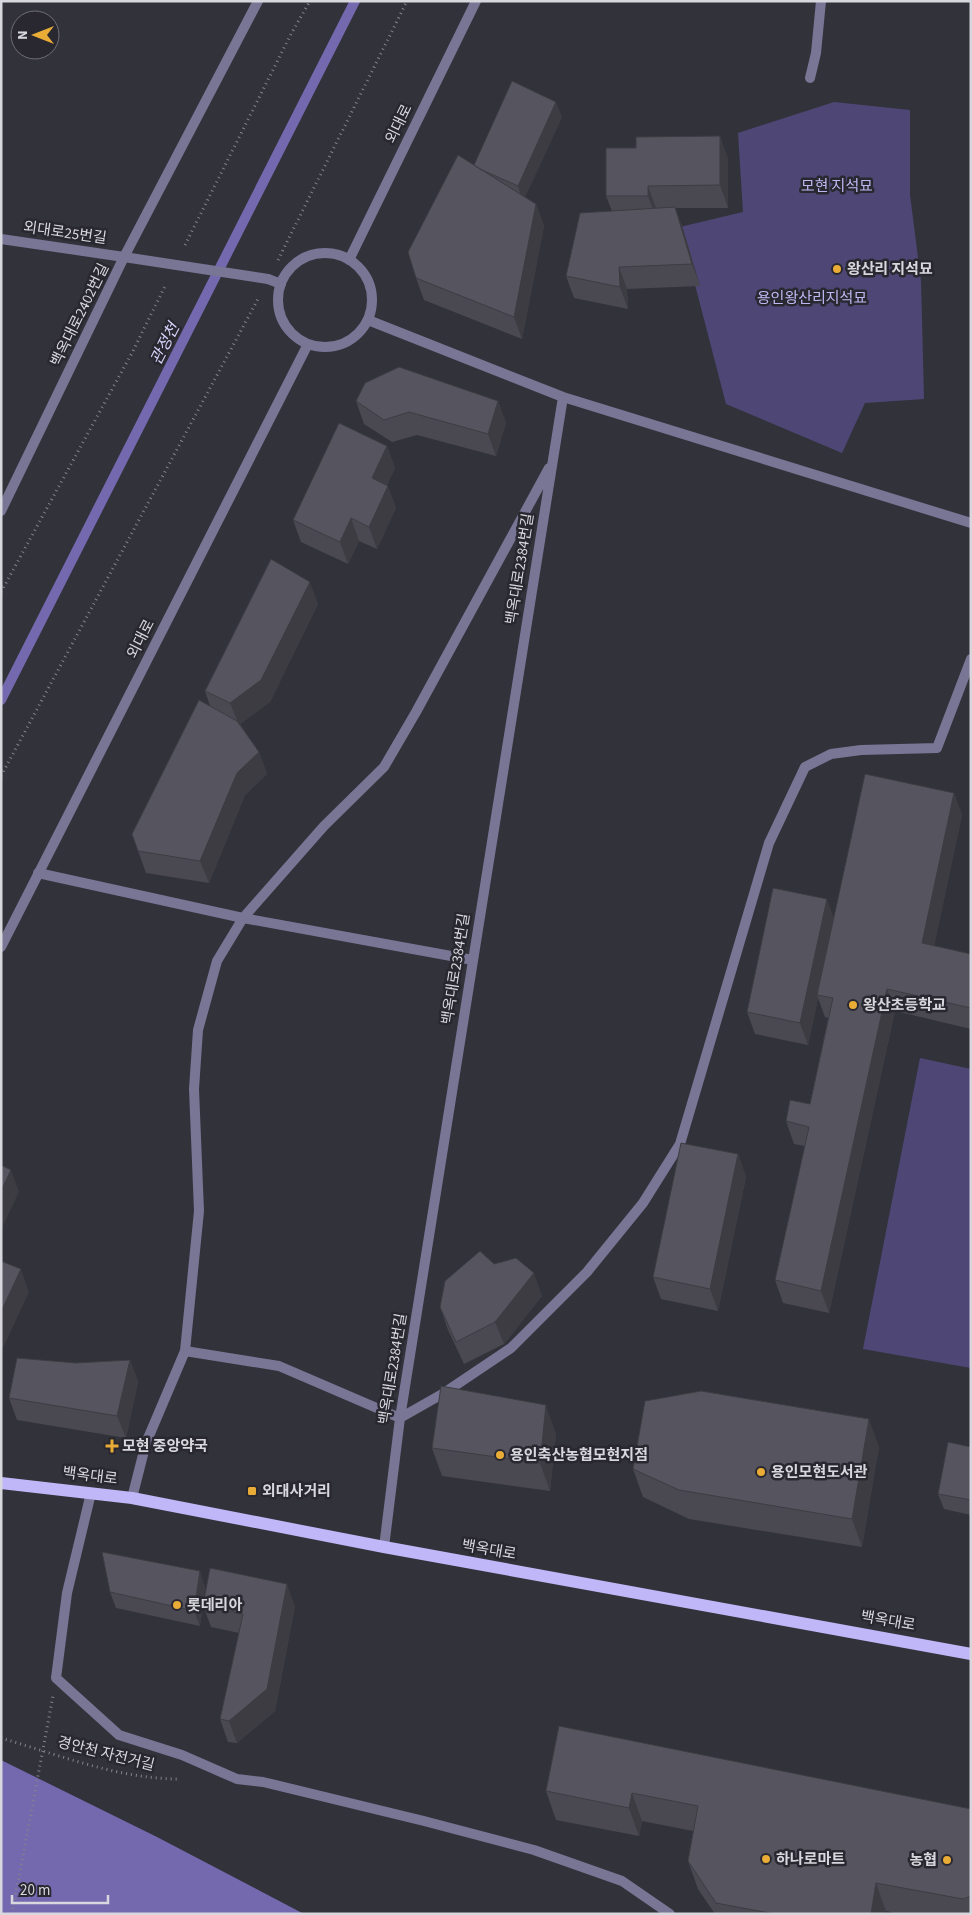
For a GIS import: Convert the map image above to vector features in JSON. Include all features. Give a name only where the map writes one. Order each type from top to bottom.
[{"type":"main road","name":"백옥대로","points":[[1,1483],[132,1498],[384,1547],[971,1654]]},
{"type":"street","name":"백옥대로2402번길","points":[[1,510],[124,257],[258,1]]},
{"type":"street","name":"외대로","points":[[349,260],[476,1]]},
{"type":"street","points":[[810,78],[816,53],[821,1]]},
{"type":"street","name":"외대로25번길","points":[[1,239],[268,280],[281,284]]},
{"type":"street","points":[[325,253],[341,256],[349,260],[366,277],[371,292],[371,308],[368,320],[357,335],[344,344],[331,347],[316,347],[302,342],[291,333],[282,321],[278,308],[278,291],[284,276],[295,264],[309,256],[325,253]]},
{"type":"street","points":[[368,320],[564,396],[971,522]]},
{"type":"street","name":"외대로","points":[[1,947],[308,344]]},
{"type":"street","name":"백옥대로2384번길","points":[[384,1547],[400,1418],[564,396]]},
{"type":"street","points":[[132,1498],[146,1442],[185,1352],[199,1211],[194,1090],[198,1030],[216,961],[243,918],[324,826],[384,767],[552,462]]},
{"type":"street","points":[[185,1352],[279,1366],[400,1418],[511,1348],[587,1272],[643,1203],[680,1144],[769,843],[805,767],[831,754],[861,750],[937,748],[971,659]]},
{"type":"street","points":[[38,873],[243,918],[473,960]]},
{"type":"street","points":[[91,1492],[67,1593],[56,1678],[119,1735],[182,1755],[237,1779],[263,1782],[534,1850],[622,1881],[670,1914]]},
{"type":"path","points":[[181,254],[291,34],[310,1]]},
{"type":"path","points":[[1,776],[268,280],[407,1]]},
{"type":"path","points":[[1,592],[132,351],[168,280]]},
{"type":"path","points":[[12,1914],[53,1696]]},
{"type":"path","name":"경안천 자전거길","points":[[1,1738],[104,1768],[157,1779],[184,1779]]},
{"type":"green space","name":"용인왕산리지석묘","points":[[834,102],[910,110],[910,195],[921,281],[924,399],[865,403],[842,453],[726,404],[680,227],[743,212],[738,133]]},
{"type":"green space","points":[[920,1058],[971,1069],[971,1368],[863,1349]]},
{"type":"shaded area","points":[[1,1760],[157,1837],[304,1914],[1,1914]]},
{"type":"building","points":[[512,81],[556,102],[518,186],[474,165]]},
{"type":"building","points":[[720,136],[720,185],[648,186],[648,196],[606,196],[606,148],[636,148],[636,137]]},
{"type":"building","points":[[458,155],[536,204],[514,317],[416,278],[408,252]]},
{"type":"building","points":[[675,207],[692,264],[619,267],[620,287],[566,276],[580,213]]},
{"type":"building","points":[[399,367],[498,401],[488,434],[409,412],[384,420],[356,401],[365,383]]},
{"type":"building","points":[[339,423],[387,446],[372,478],[388,486],[369,527],[351,518],[340,542],[293,520]]},
{"type":"building","points":[[271,559],[310,582],[261,680],[230,703],[205,691]]},
{"type":"building","points":[[199,700],[237,721],[259,752],[237,773],[200,861],[138,851],[132,834]]},
{"type":"building","points":[[865,774],[954,793],[922,943],[971,954],[971,1008],[887,989],[821,1291],[775,1280],[809,1127],[786,1121],[790,1100],[810,1104],[833,998],[817,995]]},
{"type":"building","points":[[773,888],[827,899],[800,1023],[747,1012]]},
{"type":"building","points":[[681,1143],[738,1154],[710,1289],[653,1277]]},
{"type":"building","points":[[1,1165],[11,1170],[1,1191]]},
{"type":"building","points":[[480,1251],[494,1264],[516,1258],[534,1273],[495,1322],[456,1342],[440,1307],[445,1281]]},
{"type":"building","points":[[1,1261],[21,1269],[1,1312]]},
{"type":"building","points":[[17,1358],[76,1363],[130,1360],[117,1416],[9,1398]]},
{"type":"building","points":[[441,1386],[546,1405],[540,1463],[432,1448]]},
{"type":"building","name":"용인모현도서관","points":[[701,1391],[869,1419],[852,1519],[679,1490],[633,1469],[645,1401]]},
{"type":"building","points":[[948,1442],[971,1447],[971,1500],[938,1494]]},
{"type":"building","points":[[102,1552],[200,1571],[194,1611],[110,1592]]},
{"type":"building","points":[[210,1568],[287,1584],[267,1689],[229,1721],[220,1719],[243,1614],[203,1605]]},
{"type":"building","points":[[559,1726],[971,1809],[971,1896],[963,1899],[876,1883],[871,1914],[775,1914],[716,1903],[688,1861],[698,1806],[632,1793],[629,1808],[546,1791]]},
{"type":"waterway","name":"관정천","points":[[1,700],[355,1]]},
{"type":"place","name":"왕산리 지석묘","points":[[837,269]]},
{"type":"place","name":"왕산초등학교","points":[[853,1005]]},
{"type":"place","name":"모현 중앙약국","points":[[112,1446]]},
{"type":"place","name":"용인축산농협모현지점","points":[[500,1455]]},
{"type":"place","name":"용인모현도서관","points":[[761,1472]]},
{"type":"place","name":"외대사거리","points":[[252,1491]]},
{"type":"place","name":"롯데리아","points":[[177,1605]]},
{"type":"place","name":"하나로마트","points":[[766,1859]]},
{"type":"place","name":"농협","points":[[947,1860]]},
{"type":"park label","name":"모현 지석묘","points":[[837,186]]}]
